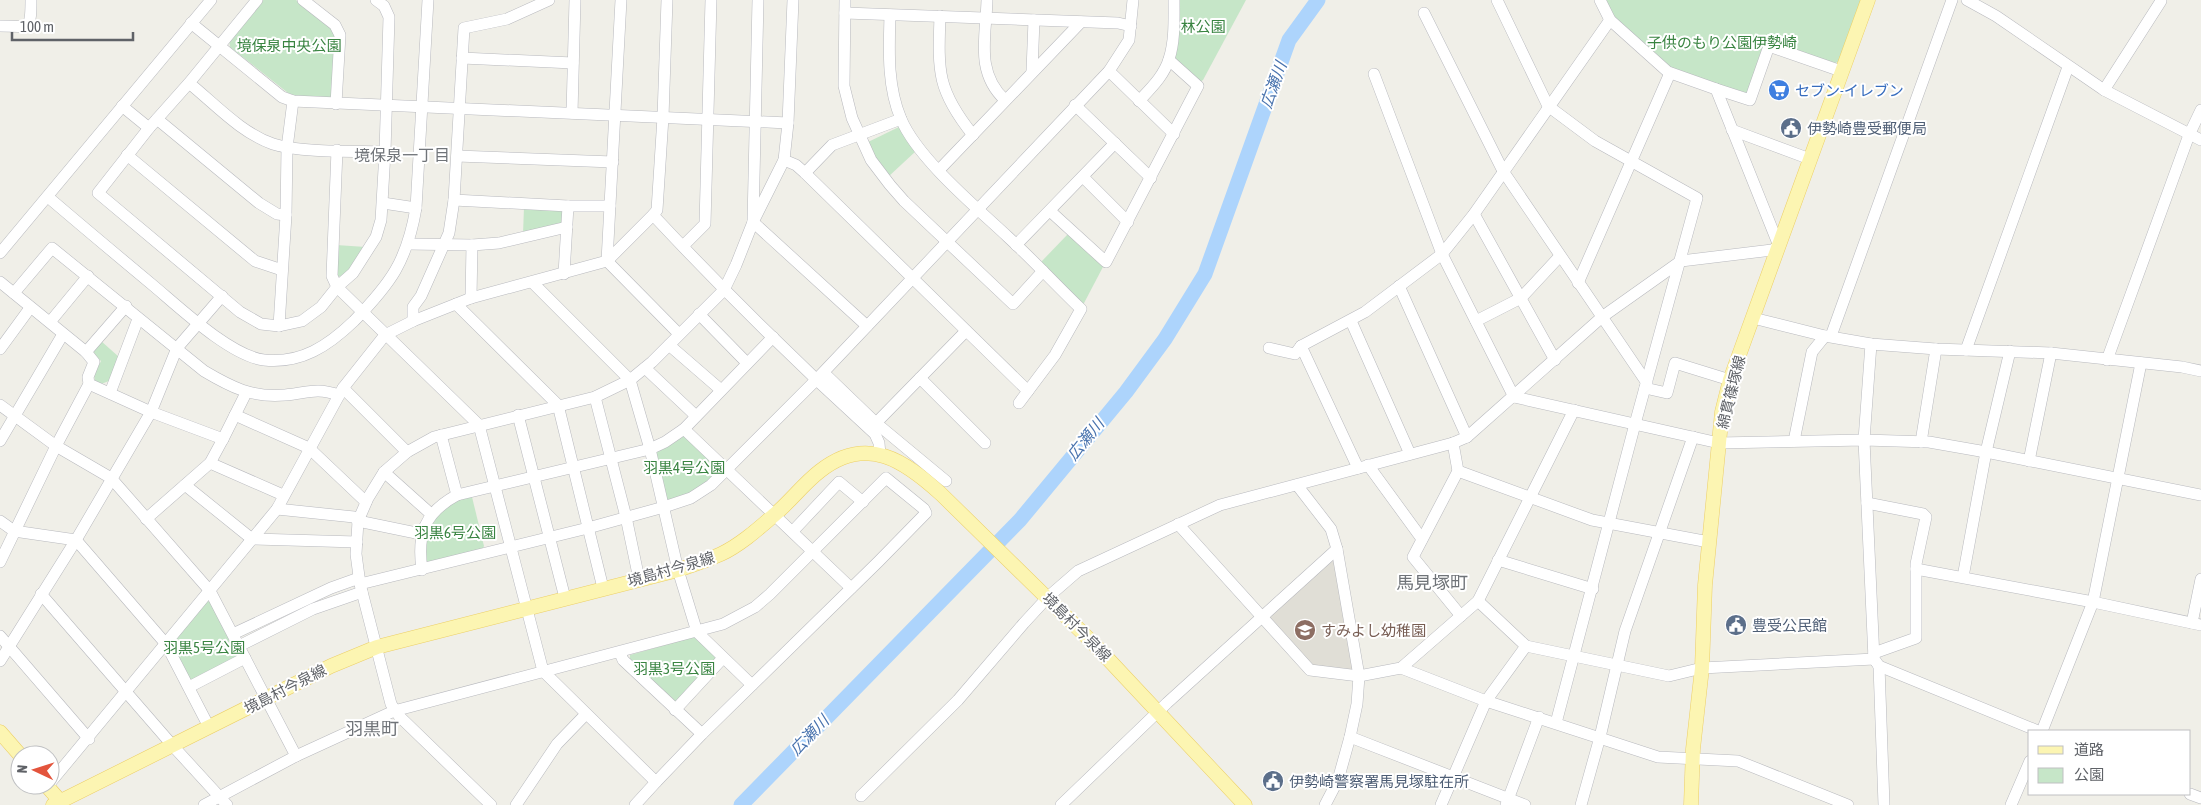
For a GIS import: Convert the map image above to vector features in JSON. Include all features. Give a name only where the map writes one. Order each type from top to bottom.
[{"type":"main road","name":"綿貫篠塚線","points":[[1691,805],[1693,758],[1702,668],[1705,585],[1722,412],[1730,380],[1868,0]]},
{"type":"main road","name":"境島村今泉線","points":[[59,804],[331,666],[377,647],[678,570],[723,554],[775,514],[808,482],[834,462],[856,455],[880,455],[909,466],[954,507],[1045,595],[1158,711],[1245,805]]},
{"type":"main road","points":[[0,732],[11,745]]},
{"type":"street","points":[[0,26],[25,26],[29,23],[31,20],[31,0]]},
{"type":"street","points":[[0,253],[211,0]]},
{"type":"street","points":[[257,0],[190,83],[149,128],[98,193],[240,312],[260,324],[279,326],[302,321],[321,307],[337,286],[353,273],[376,237],[383,203],[389,17],[384,6],[376,0]]},
{"type":"street","points":[[303,0],[335,25],[340,34],[336,104]]},
{"type":"street","points":[[48,197],[199,323],[238,351],[263,360],[290,361],[312,353],[336,339],[382,292],[401,262],[408,244],[416,208],[428,0]]},
{"type":"street","points":[[516,0],[521,11]]},
{"type":"street","points":[[413,321],[413,307],[421,296],[449,233],[454,200],[464,28],[507,18],[548,0]]},
{"type":"street","points":[[572,113],[575,0]]},
{"type":"street","points":[[621,0],[607,261],[679,334]]},
{"type":"street","points":[[60,772],[89,739],[276,509],[341,391],[384,335],[413,321],[471,298],[607,261],[657,210],[663,117],[667,0]]},
{"type":"street","points":[[683,246],[705,224],[711,0]]},
{"type":"street","points":[[758,0],[753,222],[866,326]]},
{"type":"street","points":[[490,805],[394,711],[361,585],[356,554],[358,521],[366,502],[384,472],[407,452],[441,435],[595,397],[630,380],[645,368],[724,290],[753,222],[784,160],[788,123],[793,0]]},
{"type":"street","points":[[845,0],[844,86],[852,118],[871,160],[890,185],[946,242],[1013,304],[1043,271]]},
{"type":"street","points":[[987,0],[985,67],[993,86],[1005,100]]},
{"type":"street","points":[[233,634],[289,607],[361,585],[510,546],[588,528],[664,507],[699,493],[728,471],[820,377],[912,277],[1108,71],[1129,40],[1132,0]]},
{"type":"street","points":[[1139,102],[1160,77],[1169,60],[1173,32],[1174,0]]},
{"type":"street","points":[[1498,0],[1548,106],[1595,141],[1697,198],[1556,723]]},
{"type":"street","points":[[1600,0],[1610,20],[1670,73],[1716,90],[1750,100],[1769,46],[1841,71]]},
{"type":"street","points":[[1794,441],[1812,352],[1828,336],[1952,0]]},
{"type":"street","points":[[1967,0],[1996,16],[2104,90],[2201,140]]},
{"type":"street","points":[[2104,90],[2161,1]]},
{"type":"street","points":[[845,13],[1118,23],[1131,26]]},
{"type":"street","points":[[1424,13],[1503,171],[1646,385],[1667,392],[1675,363],[1730,380]]},
{"type":"street","points":[[890,15],[889,57],[891,82],[901,119],[916,144],[939,170],[1080,309],[1055,355],[1019,403]]},
{"type":"street","points":[[940,16],[938,59],[942,86],[956,113],[973,135]]},
{"type":"street","points":[[1032,71],[1034,20]]},
{"type":"street","points":[[1269,348],[1294,354],[1301,346],[1351,321],[1442,254],[1474,214],[1610,20]]},
{"type":"street","points":[[939,170],[1081,22]]},
{"type":"street","points":[[191,23],[282,96],[293,101],[788,123]]},
{"type":"street","points":[[462,58],[573,63]]},
{"type":"street","points":[[1050,211],[1106,262],[1198,86],[1169,60]]},
{"type":"street","points":[[1966,350],[2068,67]]},
{"type":"street","points":[[1108,71],[1174,134]]},
{"type":"street","points":[[1578,284],[1670,73]]},
{"type":"street","points":[[1374,74],[1442,254],[1514,397]]},
{"type":"street","points":[[190,83],[244,128],[271,143],[287,148],[385,152]]},
{"type":"street","points":[[861,796],[958,700],[1045,595],[1078,571],[1220,505],[1453,443],[1468,437],[1602,317],[1681,261],[1772,250],[1778,246],[1716,90]]},
{"type":"street","points":[[279,326],[286,215],[287,148],[293,101]]},
{"type":"street","points":[[1075,105],[1151,178]]},
{"type":"street","points":[[122,106],[149,128]]},
{"type":"street","points":[[2107,360],[2189,135],[2201,110]]},
{"type":"street","points":[[157,119],[259,203],[277,214],[286,215]]},
{"type":"street","points":[[805,173],[832,145],[901,119]]},
{"type":"street","points":[[1732,130],[1810,159]]},
{"type":"street","points":[[1016,244],[1115,143]]},
{"type":"street","points":[[338,150],[332,276],[337,286],[384,335],[479,425],[543,671],[656,782]]},
{"type":"street","points":[[127,155],[255,261],[282,270]]},
{"type":"street","points":[[457,156],[612,162]]},
{"type":"street","points":[[784,160],[796,165],[805,173],[1028,391]]},
{"type":"street","points":[[1083,177],[1128,222]]},
{"type":"street","points":[[454,200],[568,206],[610,206]]},
{"type":"street","points":[[383,203],[416,208]]},
{"type":"street","points":[[564,274],[568,206]]},
{"type":"street","points":[[1474,214],[1555,360]]},
{"type":"street","points":[[653,215],[724,290],[773,337],[946,481]]},
{"type":"street","points":[[408,244],[499,244],[567,227]]},
{"type":"street","points":[[471,298],[472,245]]},
{"type":"street","points":[[14,292],[52,248],[204,371],[246,393],[285,396],[313,390],[341,391],[407,452]]},
{"type":"street","points":[[1476,321],[1521,298],[1560,256]]},
{"type":"street","points":[[50,322],[88,276]]},
{"type":"street","points":[[0,282],[86,352],[94,362],[88,377],[89,384],[56,446],[0,562]]},
{"type":"street","points":[[532,282],[630,380],[650,449],[678,570],[696,632],[752,685]]},
{"type":"street","points":[[1400,286],[1468,437]]},
{"type":"street","points":[[0,661],[76,540],[151,412],[177,348],[222,296]]},
{"type":"street","points":[[456,304],[558,405],[602,588]]},
{"type":"street","points":[[86,352],[126,306]]},
{"type":"street","points":[[0,349],[30,308]]},
{"type":"street","points":[[699,314],[747,363]]},
{"type":"street","points":[[1753,318],[1871,344],[2051,354],[2182,366],[2201,371]]},
{"type":"street","points":[[110,393],[138,319]]},
{"type":"street","points":[[1351,321],[1410,454]]},
{"type":"street","points":[[876,423],[966,331]]},
{"type":"street","points":[[0,442],[63,334]]},
{"type":"street","points":[[422,570],[419,546],[421,534],[431,514],[457,495],[611,459],[650,449],[665,442],[684,429],[773,337]]},
{"type":"street","points":[[1871,344],[1864,440],[1884,805]]},
{"type":"street","points":[[669,345],[722,390]]},
{"type":"street","points":[[1301,346],[1363,467],[1422,539]]},
{"type":"street","points":[[1921,442],[1936,349]]},
{"type":"street","points":[[1963,578],[1986,452],[2010,351]]},
{"type":"street","points":[[2029,461],[2051,354]]},
{"type":"street","points":[[2042,730],[2093,602],[2141,363]]},
{"type":"street","points":[[645,368],[696,416]]},
{"type":"street","points":[[820,377],[874,434],[880,443],[880,455]]},
{"type":"street","points":[[920,378],[985,443]]},
{"type":"street","points":[[89,384],[151,412],[223,439]]},
{"type":"street","points":[[146,519],[210,463],[246,393]]},
{"type":"street","points":[[595,397],[626,517],[639,579]]},
{"type":"street","points":[[1514,397],[1719,443],[1864,440],[1921,442],[1986,452],[2201,496]]},
{"type":"street","points":[[0,405],[56,446],[111,478],[210,591],[296,756]]},
{"type":"street","points":[[1178,524],[1310,670],[1359,676],[1401,668],[1478,601],[1574,410]]},
{"type":"street","points":[[235,415],[308,448],[366,502]]},
{"type":"street","points":[[518,415],[564,598]]},
{"type":"street","points":[[684,429],[851,588]]},
{"type":"street","points":[[441,435],[457,495]]},
{"type":"street","points":[[1581,805],[1600,738],[1625,631],[1693,437]]},
{"type":"street","points":[[1453,443],[1458,471],[1413,557],[1461,616]]},
{"type":"street","points":[[210,463],[283,495]]},
{"type":"street","points":[[1458,471],[1530,499],[1592,520],[1709,542]]},
{"type":"street","points":[[384,472],[431,514]]},
{"type":"street","points":[[204,805],[224,801],[296,756],[394,711],[543,671],[620,653],[723,624],[755,607],[814,552],[886,478],[924,509],[926,512],[702,734],[635,805]]},
{"type":"street","points":[[792,531],[839,482],[863,502]]},
{"type":"street","points":[[1298,484],[1331,529],[1337,549],[1359,676],[1357,704],[1350,737],[1338,780],[1324,805]]},
{"type":"street","points":[[185,485],[252,540],[357,542]]},
{"type":"street","points":[[1478,601],[1526,646],[1669,676],[1702,668],[1876,659],[1916,638],[1916,568],[1926,517],[1923,514],[1867,503]]},
{"type":"street","points":[[276,509],[354,517],[358,521],[421,534]]},
{"type":"street","points":[[0,521],[14,531],[76,540],[166,644],[209,727]]},
{"type":"street","points":[[1061,805],[1158,711],[1337,549]]},
{"type":"street","points":[[1498,560],[1593,589]]},
{"type":"street","points":[[1916,568],[2197,624],[2201,579]]},
{"type":"street","points":[[239,646],[361,585]]},
{"type":"street","points":[[41,594],[173,746],[224,801]]},
{"type":"street","points":[[0,636],[89,739]]},
{"type":"street","points":[[1441,805],[1486,701],[1526,646]]},
{"type":"street","points":[[620,653],[624,660],[702,734]]},
{"type":"street","points":[[189,687],[245,658]]},
{"type":"street","points":[[675,710],[723,658]]},
{"type":"street","points":[[1876,659],[2036,730]]},
{"type":"street","points":[[1401,668],[1486,701],[1658,757],[1738,761],[1848,805]]},
{"type":"street","points":[[516,805],[557,744],[586,714]]},
{"type":"street","points":[[1508,802],[1539,717]]},
{"type":"street","points":[[1350,737],[1454,778],[1508,802],[1525,805]]},
{"type":"street","points":[[2011,805],[2028,766]]},
{"type":"shaded area","points":[[1334,554],[1354,671],[1312,666],[1268,619]]},
{"type":"green space","name":"境保泉中央公園","points":[[262,0],[296,0],[333,30],[335,36],[333,94],[329,98],[301,98],[288,93],[230,47],[229,39]]},
{"type":"green space","name":"林公園","points":[[1178,0],[1246,0],[1203,80],[1200,82],[1174,58]]},
{"type":"green space","name":"子供のもり公園伊勢崎","points":[[1603,0],[1862,0],[1838,62],[1835,63],[1767,40],[1748,96],[1669,69],[1611,16]]},
{"type":"green space","points":[[901,126],[916,151],[888,177],[866,143]]},
{"type":"green space","points":[[524,207],[562,211],[563,221],[560,225],[523,234]]},
{"type":"green space","points":[[1068,234],[1104,265],[1083,305],[1042,264],[1042,261]]},
{"type":"green space","points":[[336,245],[366,247],[342,277],[335,276]]},
{"type":"green space","points":[[101,341],[119,357],[109,381],[101,384],[95,381],[94,375],[101,361],[94,354],[94,349]]},
{"type":"green space","name":"羽黒4号公園","points":[[682,434],[721,467],[720,474],[695,491],[672,501],[666,499],[655,452]]},
{"type":"green space","name":"羽黒6号公園","points":[[472,497],[484,546],[482,550],[428,563],[424,561],[426,537],[434,518],[449,505]]},
{"type":"green space","name":"羽黒5号公園","points":[[207,601],[212,602],[238,655],[236,659],[191,681],[173,647],[174,640]]},
{"type":"green space","name":"羽黒3号公園","points":[[696,637],[716,657],[715,661],[677,702],[672,701],[630,660],[630,655]]},
{"type":"waterway","name":"広瀬川","points":[[741,805],[1020,520],[1126,392],[1165,339],[1205,274],[1289,40],[1318,0]]},
{"type":"place","name":"セブン-イレブン","points":[[1779,90]]},
{"type":"place","name":"伊勢崎豊受郵便局","points":[[1791,128]]},
{"type":"place","name":"豊受公民館","points":[[1736,625]]},
{"type":"place","name":"すみよし幼稚園","points":[[1305,630]]},
{"type":"place","name":"伊勢崎警察署馬見塚駐在所","points":[[1273,781]]},
{"type":"district","name":"境保泉一丁目","points":[[402,155]]},
{"type":"district","name":"馬見塚町","points":[[1432,582]]},
{"type":"district","name":"羽黒町","points":[[372,728]]}]
